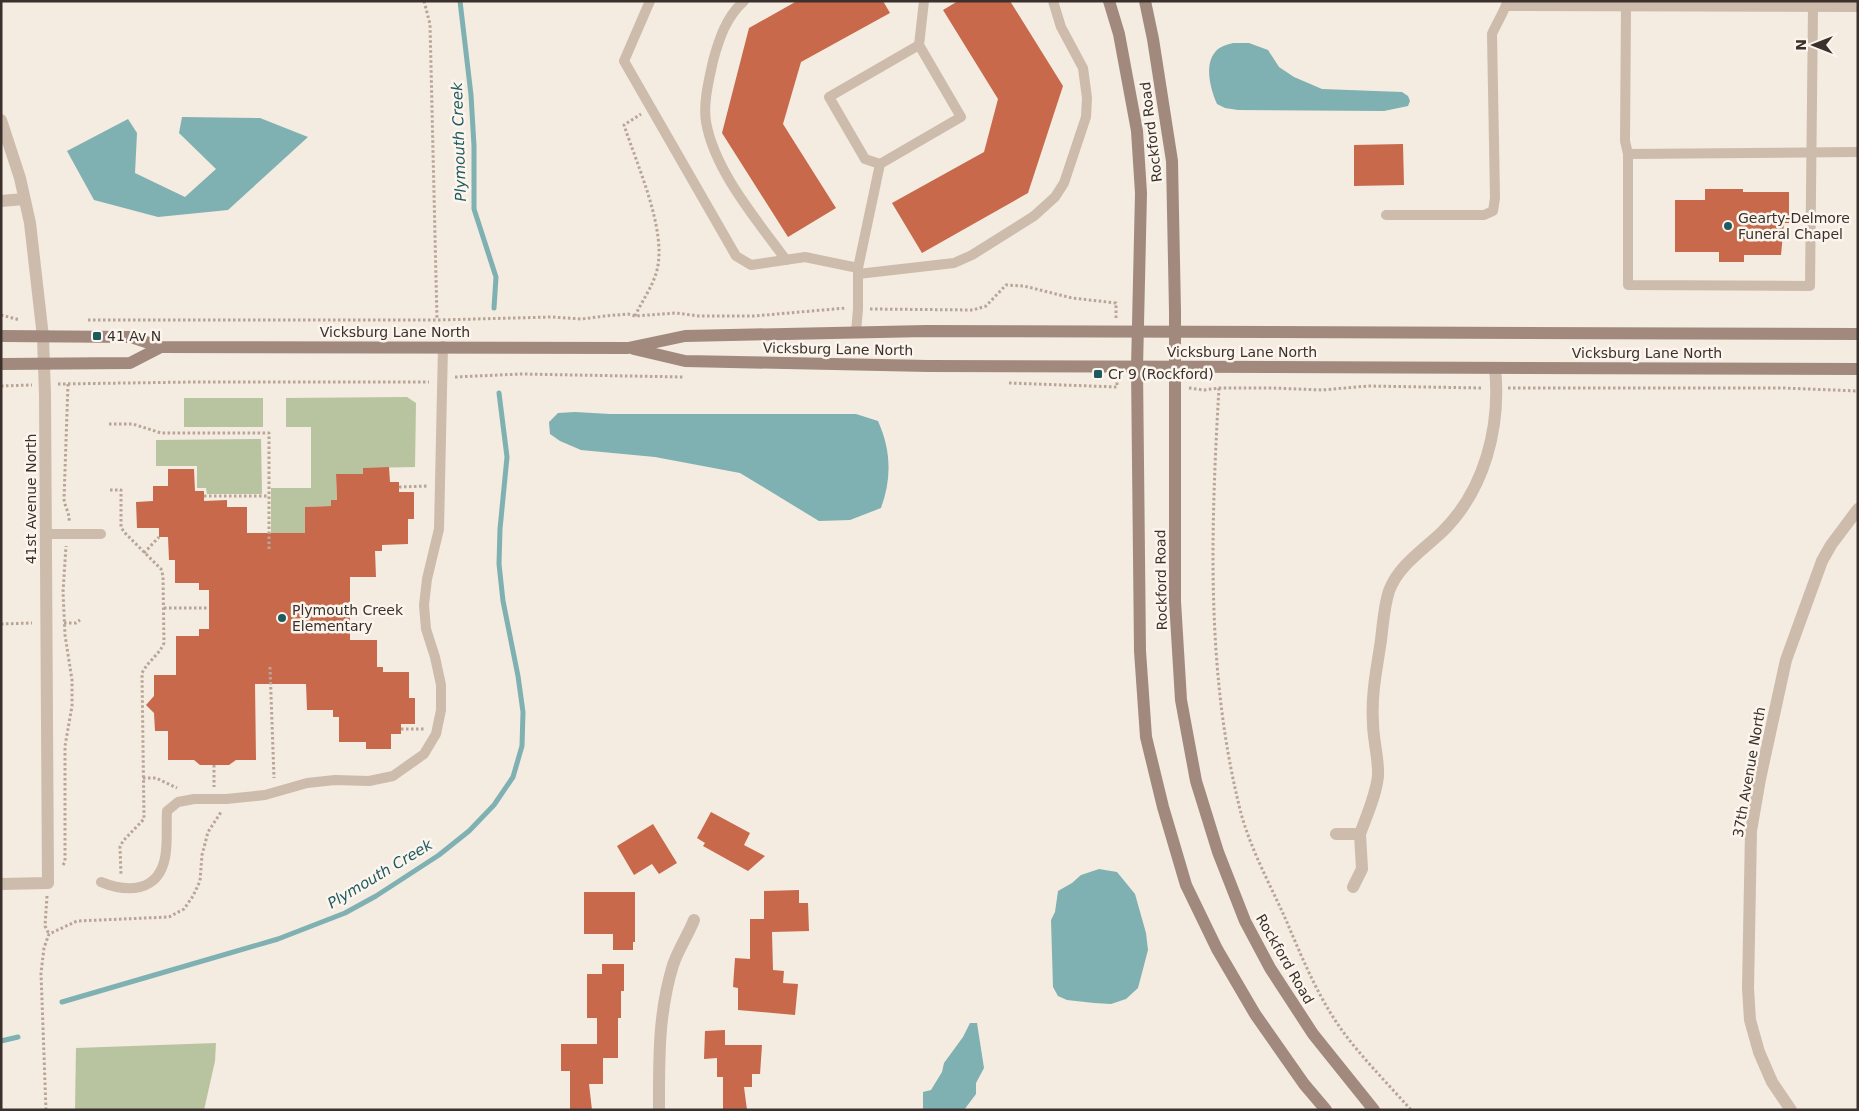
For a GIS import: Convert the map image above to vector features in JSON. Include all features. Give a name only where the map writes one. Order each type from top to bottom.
[{"type":"main road","name":"Rockford Road","points":[[1109,1],[1119,34],[1137,131],[1141,193],[1140,310],[1137,368],[1140,651],[1146,737],[1163,807],[1186,885],[1217,949],[1255,1014],[1304,1084],[1326,1110]]},
{"type":"main road","name":"Rockford Road","points":[[1145,1],[1153,39],[1172,161],[1175,367],[1175,601],[1180,700],[1196,781],[1218,852],[1245,921],[1270,968],[1312,1034],[1374,1110]]},
{"type":"main road","name":"Vicksburg Lane North","points":[[628,348],[685,336],[856,332],[1858,334]]},
{"type":"main road","name":"Vicksburg Lane North","points":[[1,336],[130,337],[161,347],[444,346],[628,348],[685,361],[918,366],[1858,369]]},
{"type":"main road","name":"Vicksburg Lane North","points":[[1,364],[130,363],[161,347]]},
{"type":"street","name":"41st Avenue North","points":[[1,120],[30,223],[45,363],[48,883]]},
{"type":"street","points":[[1,201],[24,199]]},
{"type":"street","points":[[1354,888],[1362,868],[1360,834],[1371,804],[1378,775],[1372,723],[1372,688],[1389,591],[1400,571],[1443,531],[1466,502],[1484,468],[1494,423],[1497,395],[1495,368]]},
{"type":"street","name":"37th Avenue North","points":[[1791,1110],[1772,1082],[1759,1052],[1750,1020],[1748,988],[1752,831],[1760,778],[1786,660],[1830,544],[1858,509]]},
{"type":"street","points":[[1336,834],[1360,834]]},
{"type":"street","points":[[1,884],[48,883]]},
{"type":"street","points":[[659,1110],[660,1042],[663,1002],[674,963],[694,920]]},
{"type":"lane","points":[[650,1],[624,61],[736,256],[751,265],[805,257],[858,271],[954,263],[972,255],[1034,216],[1055,197],[1064,183],[1086,118],[1087,98],[1083,68],[1061,27],[1053,1]]},
{"type":"lane","points":[[744,1],[726,24],[718,43],[709,82],[706,120],[711,140],[730,180],[786,260]]},
{"type":"lane","points":[[856,332],[858,271],[880,164],[961,117],[919,45],[924,1]]},
{"type":"lane","points":[[1386,214],[1484,214],[1493,211],[1495,198],[1492,34],[1498,18],[1507,4],[1858,7]]},
{"type":"lane","points":[[1626,6],[1625,141],[1628,154],[1628,285],[1810,286],[1813,7]]},
{"type":"lane","points":[[880,164],[865,159],[830,97],[919,45]]},
{"type":"lane","points":[[1628,154],[1858,152]]},
{"type":"lane","points":[[101,882],[132,890],[148,885],[158,874],[165,858],[167,811],[178,802],[194,799],[226,799],[265,795],[307,783],[335,780],[369,781],[393,776],[424,754],[436,734],[441,710],[441,685],[426,629],[424,605],[427,580],[440,529],[444,346]]},
{"type":"lane","points":[[46,534],[101,534]]},
{"type":"path","points":[[424,1],[430,24],[438,320]]},
{"type":"path","points":[[635,316],[656,272],[660,251],[653,212],[624,125],[651,108]]},
{"type":"path","points":[[86,320],[438,320],[552,317],[582,319],[628,314],[635,316],[676,312],[699,316],[754,316],[840,308],[973,310],[986,306],[1006,285],[1015,285],[1072,298],[1116,303],[1116,333]]},
{"type":"path","points":[[1116,310],[1140,310]]},
{"type":"path","points":[[1,315],[19,320],[41,320]]},
{"type":"path","points":[[1008,383],[1116,387],[1117,366]]},
{"type":"path","points":[[1,386],[193,382],[426,384],[443,377],[521,374],[690,377]]},
{"type":"path","points":[[46,1110],[41,973],[44,948],[49,934],[46,926],[48,883],[65,862],[65,746],[72,706],[72,680],[65,634],[63,592],[69,516],[64,505],[68,384]]},
{"type":"path","points":[[1219,388],[1213,514],[1216,651],[1218,688],[1238,803],[1250,840],[1320,996],[1347,1036],[1411,1110]]},
{"type":"path","points":[[109,424],[133,424],[161,433],[269,433],[268,549]]},
{"type":"path","points":[[399,487],[441,486]]},
{"type":"path","points":[[110,490],[122,490],[122,527],[124,532],[161,569],[164,608],[164,643],[161,650],[145,666],[142,673],[144,705],[144,819],[123,841],[120,847],[121,888]]},
{"type":"path","points":[[204,496],[268,496]]},
{"type":"path","points":[[144,553],[159,537]]},
{"type":"path","points":[[164,608],[209,608]]},
{"type":"path","points":[[270,667],[274,782]]},
{"type":"path","points":[[214,765],[214,799]]},
{"type":"path","points":[[49,934],[77,921],[169,917],[184,909],[200,881],[202,855],[208,832],[220,814],[226,799]]},
{"type":"green space","points":[[407,397],[416,403],[415,467],[363,468],[363,474],[336,474],[337,500],[331,500],[331,506],[305,507],[305,533],[271,533],[271,488],[311,488],[311,427],[286,427],[286,398]]},
{"type":"green space","points":[[184,398],[263,398],[263,427],[184,427]]},
{"type":"green space","points":[[261,439],[262,494],[207,494],[206,488],[197,488],[197,466],[156,466],[156,440]]},
{"type":"green space","points":[[216,1043],[215,1061],[204,1110],[75,1110],[76,1048]]},
{"type":"water","points":[[1233,43],[1249,43],[1268,50],[1279,67],[1294,77],[1322,89],[1402,92],[1408,96],[1410,101],[1408,106],[1384,111],[1238,110],[1225,108],[1217,104],[1214,98],[1209,68],[1213,54],[1223,46]]},
{"type":"water","points":[[182,117],[260,118],[308,137],[228,210],[158,217],[94,200],[67,151],[128,119],[137,133],[135,173],[185,197],[216,169],[179,133]]},
{"type":"water","points":[[558,413],[610,414],[856,414],[878,421],[886,443],[889,464],[885,497],[881,508],[850,520],[819,521],[740,473],[655,457],[581,450],[560,441],[550,434],[549,422]]},
{"type":"water","points":[[1099,869],[1117,872],[1135,894],[1146,933],[1148,950],[1138,988],[1126,999],[1111,1004],[1067,1000],[1058,996],[1053,987],[1051,920],[1055,912],[1058,891],[1081,875]]},
{"type":"water","points":[[970,1023],[977,1023],[984,1068],[976,1083],[976,1094],[964,1110],[923,1110],[923,1092],[931,1090],[942,1072],[944,1063],[963,1037]]},
{"type":"building","points":[[797,1],[883,1],[890,13],[801,62],[783,124],[836,208],[788,237],[722,133],[749,28]]},
{"type":"building","points":[[958,1],[1010,1],[1063,86],[1028,193],[922,253],[892,203],[984,152],[998,99],[943,10]]},
{"type":"building","points":[[1403,144],[1404,185],[1354,186],[1354,145]]},
{"type":"building","name":"Gearty-Delmore Funeral Chapel","points":[[1705,189],[1743,189],[1743,192],[1789,192],[1789,223],[1784,223],[1781,255],[1744,255],[1744,262],[1719,262],[1719,252],[1675,252],[1675,200],[1705,200]]},
{"type":"building","name":"Plymouth Creek Elementary","points":[[389,467],[390,482],[399,482],[399,492],[414,492],[414,519],[408,519],[408,544],[382,545],[382,551],[375,551],[376,577],[350,577],[350,640],[377,640],[377,667],[383,667],[383,672],[409,672],[409,698],[415,698],[415,724],[401,724],[401,734],[391,734],[391,749],[366,749],[366,742],[339,742],[339,717],[333,717],[333,710],[307,710],[306,684],[255,684],[256,760],[236,760],[229,765],[200,765],[194,760],[168,760],[168,731],[155,731],[154,713],[146,705],[154,696],[154,675],[176,675],[176,636],[199,636],[199,629],[209,629],[209,590],[199,590],[199,583],[175,583],[175,560],[169,560],[168,537],[159,537],[159,528],[137,528],[136,502],[153,501],[153,486],[168,486],[168,469],[194,469],[195,491],[204,491],[204,501],[227,500],[227,507],[247,507],[247,533],[305,533],[305,507],[331,506],[331,500],[337,500],[336,474],[363,474],[363,468]]},
{"type":"building","points":[[711,812],[750,833],[744,845],[765,856],[748,871],[703,846],[705,843],[697,838]]},
{"type":"building","points":[[653,824],[677,863],[659,874],[652,864],[634,875],[617,846]]},
{"type":"building","points":[[799,890],[799,903],[808,903],[809,931],[772,932],[773,970],[784,971],[783,983],[798,984],[795,1015],[738,1010],[738,988],[733,987],[735,958],[750,959],[750,919],[764,919],[764,891]]},
{"type":"building","points":[[584,892],[635,892],[635,942],[633,942],[633,950],[613,950],[613,934],[584,934]]},
{"type":"building","points":[[602,964],[624,964],[621,1018],[618,1018],[618,1058],[603,1058],[603,1084],[589,1084],[592,1110],[570,1110],[570,1071],[561,1071],[561,1044],[597,1044],[597,1018],[587,1018],[587,974],[602,974]]},
{"type":"building","points":[[725,1030],[725,1045],[762,1045],[760,1074],[752,1074],[752,1087],[744,1087],[747,1110],[723,1110],[723,1077],[717,1077],[717,1058],[704,1059],[705,1031]]},
{"type":"waterway","name":"Plymouth Creek","points":[[460,1],[471,95],[474,146],[474,209],[496,277],[494,308]]},
{"type":"waterway","name":"Plymouth Creek","points":[[62,1002],[278,939],[345,913],[376,896],[439,855],[469,831],[494,805],[513,777],[522,746],[523,712],[503,601],[499,564],[500,529],[507,457],[499,393]]},
{"type":"waterway","name":"Plymouth Creek","points":[[1,1041],[18,1037]]},
{"type":"place","name":"Gearty-Delmore Funeral Chapel","points":[[1728,226]]},
{"type":"place","name":"41 Av N","points":[[97,336]]},
{"type":"place","name":"Cr 9 (Rockford)","points":[[1098,374]]},
{"type":"place","name":"Plymouth Creek Elementary","points":[[282,618]]}]
